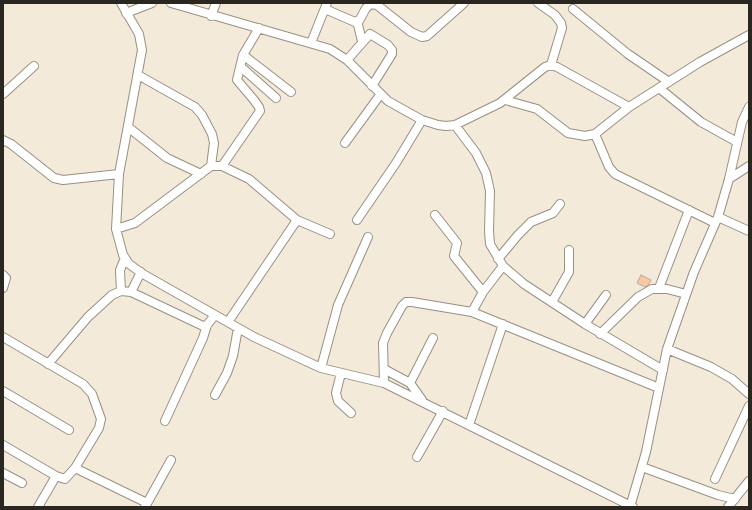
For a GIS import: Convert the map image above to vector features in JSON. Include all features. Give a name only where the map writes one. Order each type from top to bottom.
[{"type":"street","points":[[120,3],[139,34],[142,44],[138,75],[119,174],[116,229],[125,258],[129,264],[238,328],[321,368],[384,382],[632,507],[667,349],[686,294],[717,220],[729,179],[742,122],[749,107]]},
{"type":"street","points":[[126,13],[152,3]]},
{"type":"street","points":[[171,3],[211,16],[259,28],[330,49],[347,60],[380,95],[422,120],[446,126],[456,125],[505,100],[533,76],[545,67],[551,65],[557,66],[629,107]]},
{"type":"street","points":[[211,16],[216,3]]},
{"type":"street","points":[[311,43],[326,6],[349,20],[357,21],[361,18],[366,8],[372,4],[376,5],[411,32],[422,38],[427,36],[464,3]]},
{"type":"street","points":[[538,3],[555,15],[561,23],[562,28],[551,65]]},
{"type":"street","points":[[573,9],[628,54],[669,82]]},
{"type":"street","points":[[357,21],[362,41]]},
{"type":"street","points":[[222,166],[260,111],[257,103],[237,80],[243,55],[259,28]]},
{"type":"street","points":[[347,60],[362,41],[370,34],[374,35],[388,45],[392,50],[372,86]]},
{"type":"street","points":[[505,100],[538,109],[568,133],[585,136],[594,134],[629,107],[749,35]]},
{"type":"street","points":[[243,55],[291,92]]},
{"type":"street","points":[[3,94],[34,66]]},
{"type":"street","points":[[241,67],[276,98]]},
{"type":"street","points":[[138,75],[196,108],[202,115],[213,138],[214,151],[211,166]]},
{"type":"street","points":[[659,88],[701,122],[737,142]]},
{"type":"street","points":[[345,142],[380,95]]},
{"type":"street","points":[[357,220],[396,163],[422,120]]},
{"type":"street","points":[[456,125],[476,153],[486,173],[490,191],[490,244],[501,263],[524,284],[600,334],[663,370]]},
{"type":"street","points":[[128,127],[167,158],[201,174]]},
{"type":"street","points":[[594,134],[610,167],[616,174],[689,210],[717,220],[746,230],[749,221]]},
{"type":"street","points":[[3,140],[54,178],[63,180],[119,174]]},
{"type":"street","points":[[116,229],[135,223],[211,166],[222,166],[249,179],[297,220],[330,234]]},
{"type":"street","points":[[729,179],[749,166]]},
{"type":"street","points":[[472,312],[501,263],[531,222],[553,213],[560,204]]},
{"type":"street","points":[[659,288],[689,210]]},
{"type":"street","points":[[435,215],[457,243],[454,256],[484,292]]},
{"type":"street","points":[[228,322],[297,220]]},
{"type":"street","points":[[321,368],[338,304],[368,237]]},
{"type":"street","points":[[552,302],[569,272],[569,250]]},
{"type":"street","points":[[121,291],[120,270],[125,258]]},
{"type":"street","points":[[131,292],[141,272]]},
{"type":"street","points":[[3,275],[6,278],[3,288]]},
{"type":"street","points":[[600,334],[638,297],[652,289],[659,288],[676,290],[686,294]]},
{"type":"street","points":[[48,364],[88,317],[112,295],[121,291],[131,292],[197,324],[203,326],[207,325]]},
{"type":"street","points":[[585,324],[606,295]]},
{"type":"street","points":[[384,382],[383,344],[387,333],[402,306],[406,302],[472,312],[659,388]]},
{"type":"street","points":[[165,421],[198,351],[207,325],[215,315]]},
{"type":"street","points":[[469,425],[503,324]]},
{"type":"street","points":[[215,396],[227,373],[233,356],[238,328]]},
{"type":"street","points":[[3,338],[88,388],[102,419],[99,428],[75,468],[65,479],[56,476],[3,445]]},
{"type":"street","points":[[410,383],[433,338]]},
{"type":"street","points":[[667,349],[717,370],[732,379],[749,394]]},
{"type":"street","points":[[384,369],[410,383],[423,401]]},
{"type":"street","points":[[341,373],[336,393],[338,401],[351,413]]},
{"type":"street","points":[[3,391],[69,430]]},
{"type":"street","points":[[715,479],[749,406]]},
{"type":"street","points":[[417,457],[443,411]]},
{"type":"street","points":[[75,468],[146,505],[171,460]]},
{"type":"street","points":[[642,467],[718,495],[735,499]]},
{"type":"street","points":[[3,473],[22,483]]},
{"type":"street","points":[[38,507],[56,476]]},
{"type":"street","points":[[728,507],[749,481]]},
{"type":"building","points":[[641,275],[651,280],[645,287],[637,283]]}]
